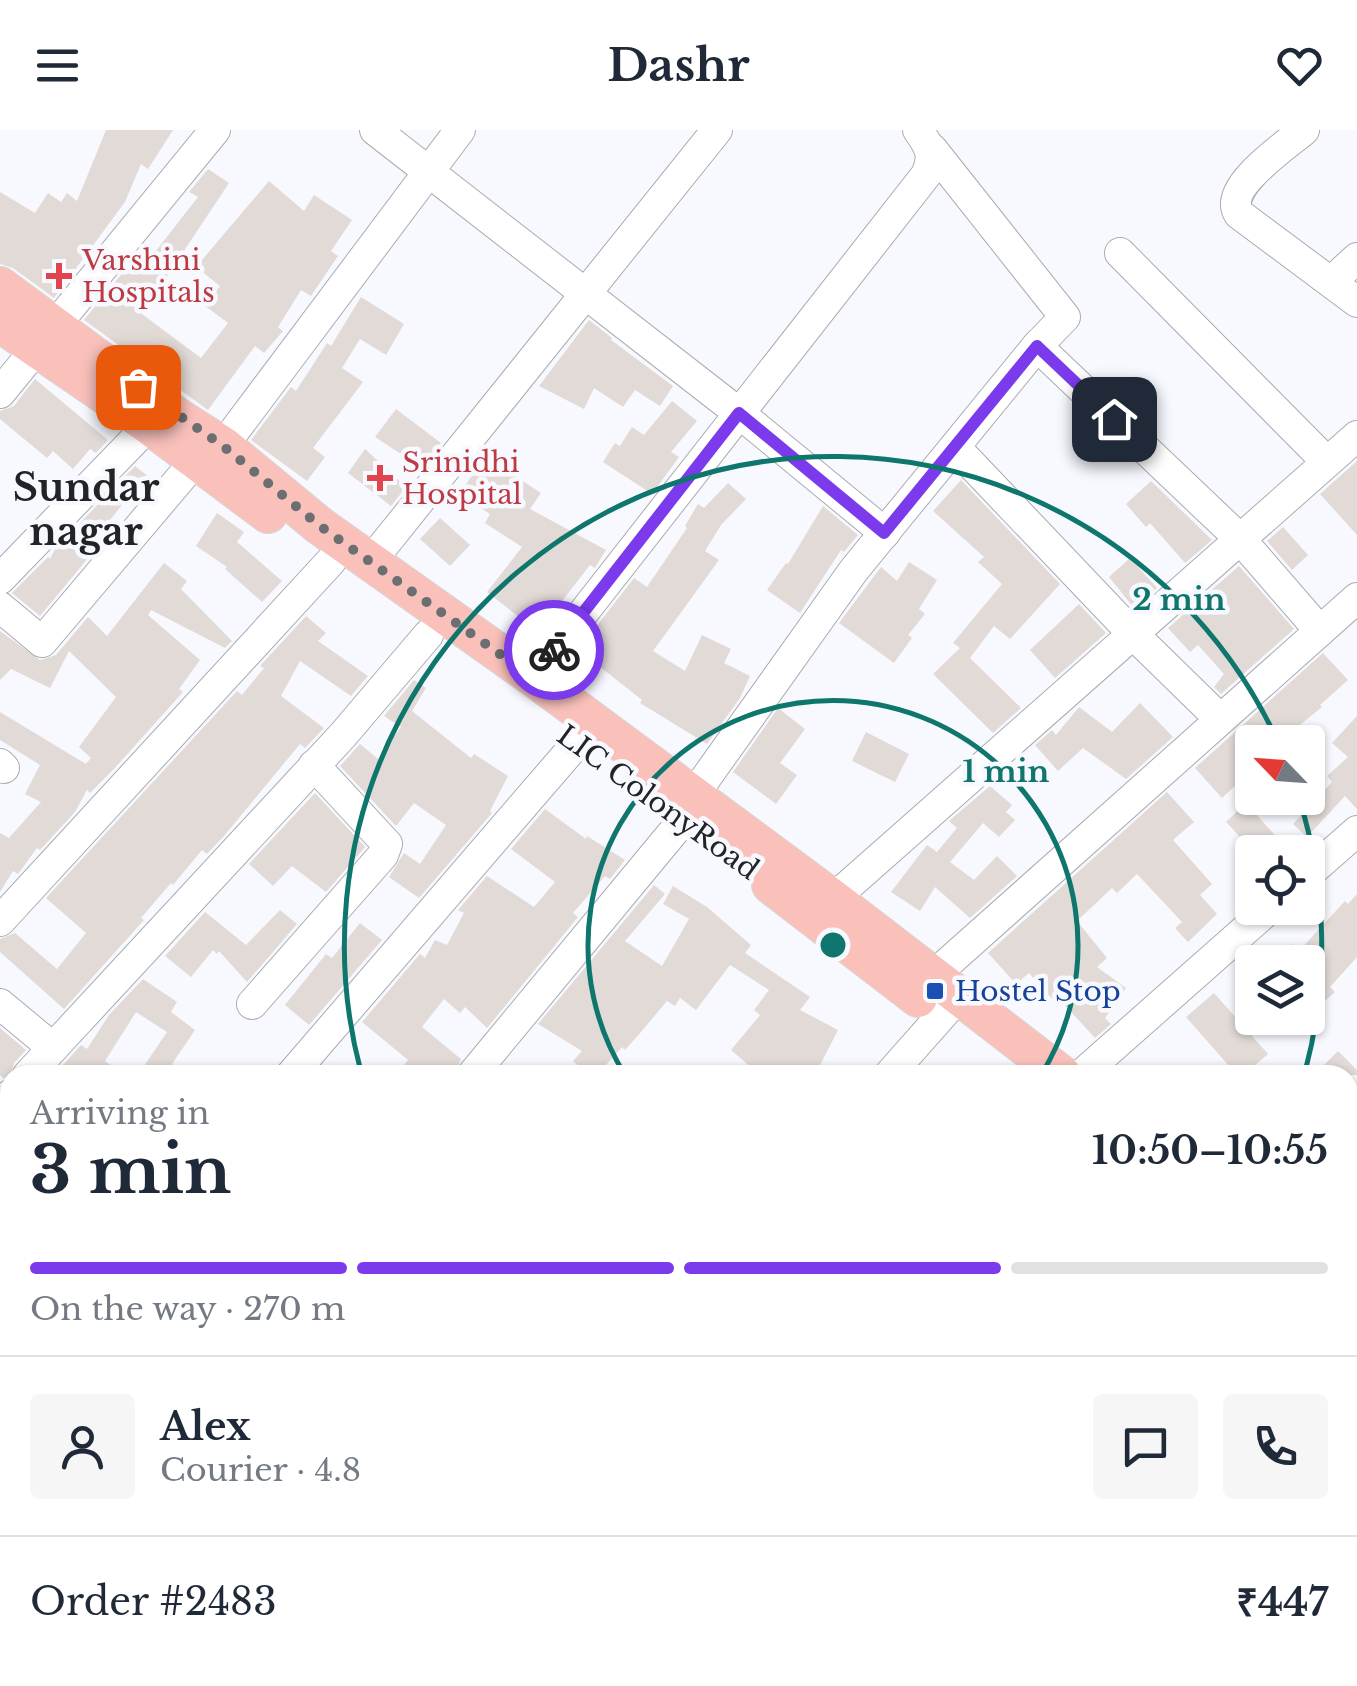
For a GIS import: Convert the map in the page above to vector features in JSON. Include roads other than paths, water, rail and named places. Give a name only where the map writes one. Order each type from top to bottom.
[{"type":"main road","name":"LIC ColonyRoad","points":[[0,286],[46,336],[148,425],[210,453],[371,561],[689,808],[945,996]]},
{"type":"main road","name":"LIC ColonyRoad","points":[[0,323],[46,336],[176,416],[210,453],[331,561],[428,635],[544,696],[578,743],[833,900],[945,996],[1011,1065]]},
{"type":"main road","points":[[945,996],[1047,1065]]},
{"type":"street","points":[[0,392],[215,130]]},
{"type":"street","points":[[375,130],[739,413],[884,533]]},
{"type":"street","points":[[0,607],[42,642],[210,453],[460,130]]},
{"type":"street","points":[[371,561],[717,130]]},
{"type":"street","points":[[1304,130],[1244,182],[1234,197],[1235,207],[1357,302]]},
{"type":"street","points":[[480,1065],[689,808],[854,570],[1065,317],[925,140]]},
{"type":"street","points":[[544,696],[739,413],[926,175],[932,162],[925,140]]},
{"type":"street","points":[[1120,253],[1328,462]]},
{"type":"street","points":[[1330,282],[1357,258]]},
{"type":"street","points":[[1037,346],[1242,541],[1320,631]]},
{"type":"street","points":[[0,579],[148,425]]},
{"type":"street","points":[[833,900],[1357,436]]},
{"type":"street","points":[[955,446],[1134,635],[1220,719]]},
{"type":"street","points":[[0,921],[331,561]]},
{"type":"street","points":[[895,1065],[945,996],[1220,719],[1357,598]]},
{"type":"street","points":[[42,1065],[428,635]]},
{"type":"street","points":[[300,1065],[578,743]]},
{"type":"street","points":[[252,1004],[383,855],[386,844],[314,765]]},
{"type":"street","points":[[1325,859],[1357,831]]},
{"type":"street","points":[[1092,1065],[1251,925]]},
{"type":"street","points":[[0,1004],[40,1065]]},
{"type":"place","name":"Varshini Hospitals","points":[[59,276]]},
{"type":"place","name":"Srinidhi Hospital","points":[[380,478]]},
{"type":"place","name":"Hostel Stop","points":[[935,991]]},
{"type":"district","name":"Sundar nagar","points":[[86,510]]}]
